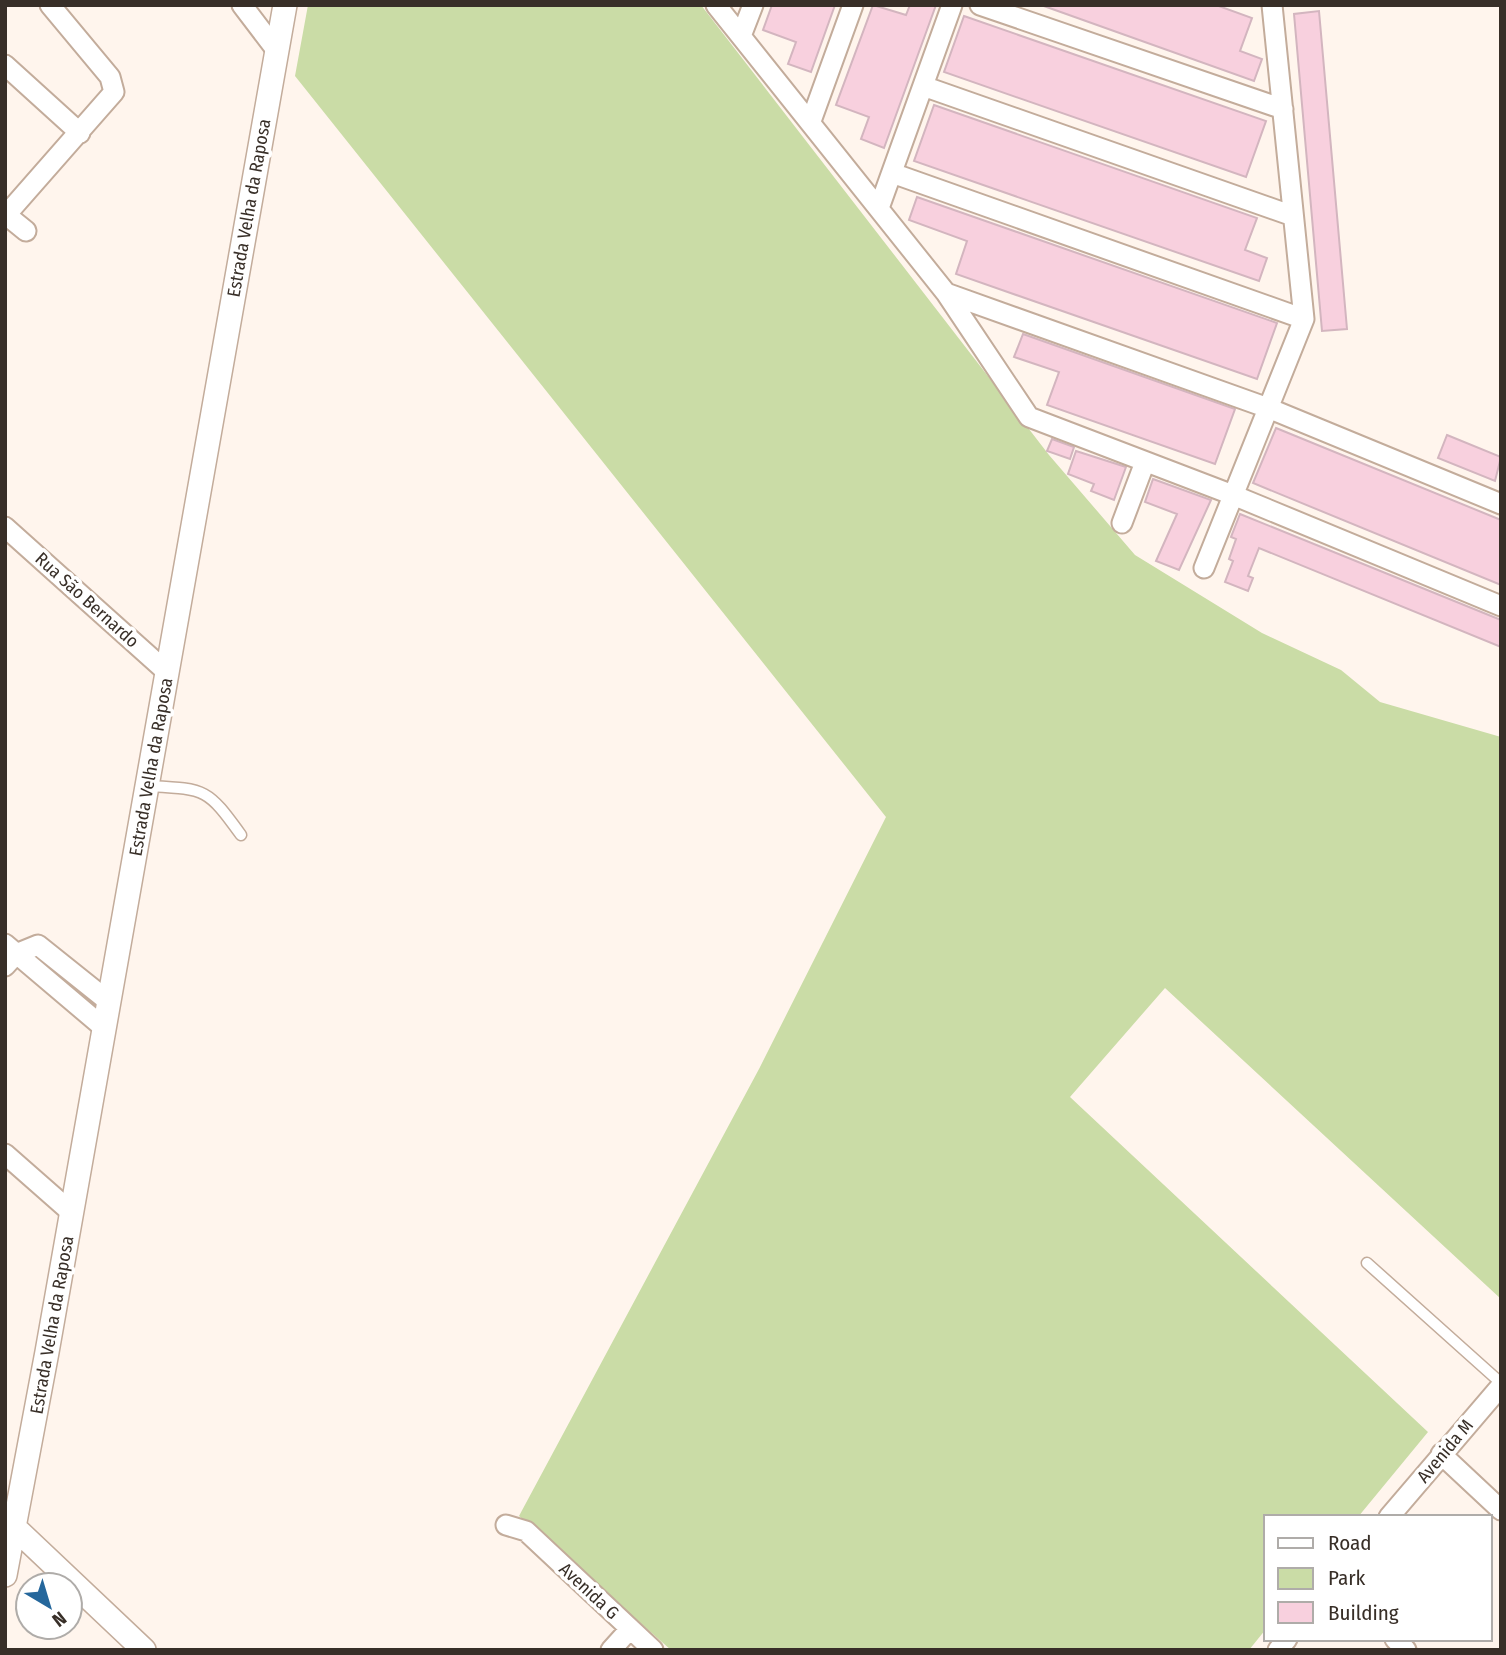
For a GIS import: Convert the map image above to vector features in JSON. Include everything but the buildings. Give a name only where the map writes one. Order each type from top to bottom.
[{"type":"street","points":[[26,231],[6,214],[112,96],[114,84],[50,5]]},
{"type":"street","points":[[242,5],[277,51]]},
{"type":"street","name":"Estrada Velha da Raposa","points":[[5,1575],[10,1523],[71,1212],[285,5]]},
{"type":"street","points":[[716,5],[946,293],[1029,417],[1233,495],[1501,606]]},
{"type":"street","points":[[741,36],[752,5]]},
{"type":"street","points":[[811,121],[853,5]]},
{"type":"street","points":[[879,208],[952,5]]},
{"type":"street","points":[[980,5],[1283,109]]},
{"type":"street","points":[[1204,568],[1304,319],[1283,109],[1268,7]]},
{"type":"street","points":[[5,65],[80,133]]},
{"type":"street","points":[[923,86],[1293,216]]},
{"type":"street","points":[[892,173],[1304,319]]},
{"type":"street","points":[[946,293],[1268,408],[1501,505]]},
{"type":"street","points":[[1122,523],[1145,462]]},
{"type":"street","name":"Rua São Bernardo","points":[[5,527],[168,673]]},
{"type":"street","points":[[9,955],[33,946],[43,948],[108,1001]]},
{"type":"street","points":[[9,955],[103,1027]]},
{"type":"street","points":[[5,1153],[71,1212]]},
{"type":"street","name":"Avenida M","points":[[1391,1515],[1501,1384]]},
{"type":"street","points":[[1441,1454],[1501,1510]]},
{"type":"street","points":[[10,1523],[144,1650]]},
{"type":"street","name":"Avenida G","points":[[506,1525],[526,1531],[653,1650]]},
{"type":"street","points":[[611,1650],[630,1629]]},
{"type":"lane","points":[[148,786],[191,789],[215,799],[241,835]]},
{"type":"lane","points":[[1367,1263],[1501,1384]]},
{"type":"green space","points":[[308,5],[701,5],[1049,455],[1135,555],[1262,633],[1341,670],[1380,702],[1501,737],[1501,1299],[1165,988],[1070,1097],[1428,1432],[1360,1515],[1264,1515],[1264,1631],[1249,1650],[671,1650],[519,1516],[759,1069],[886,817],[295,76]]}]
